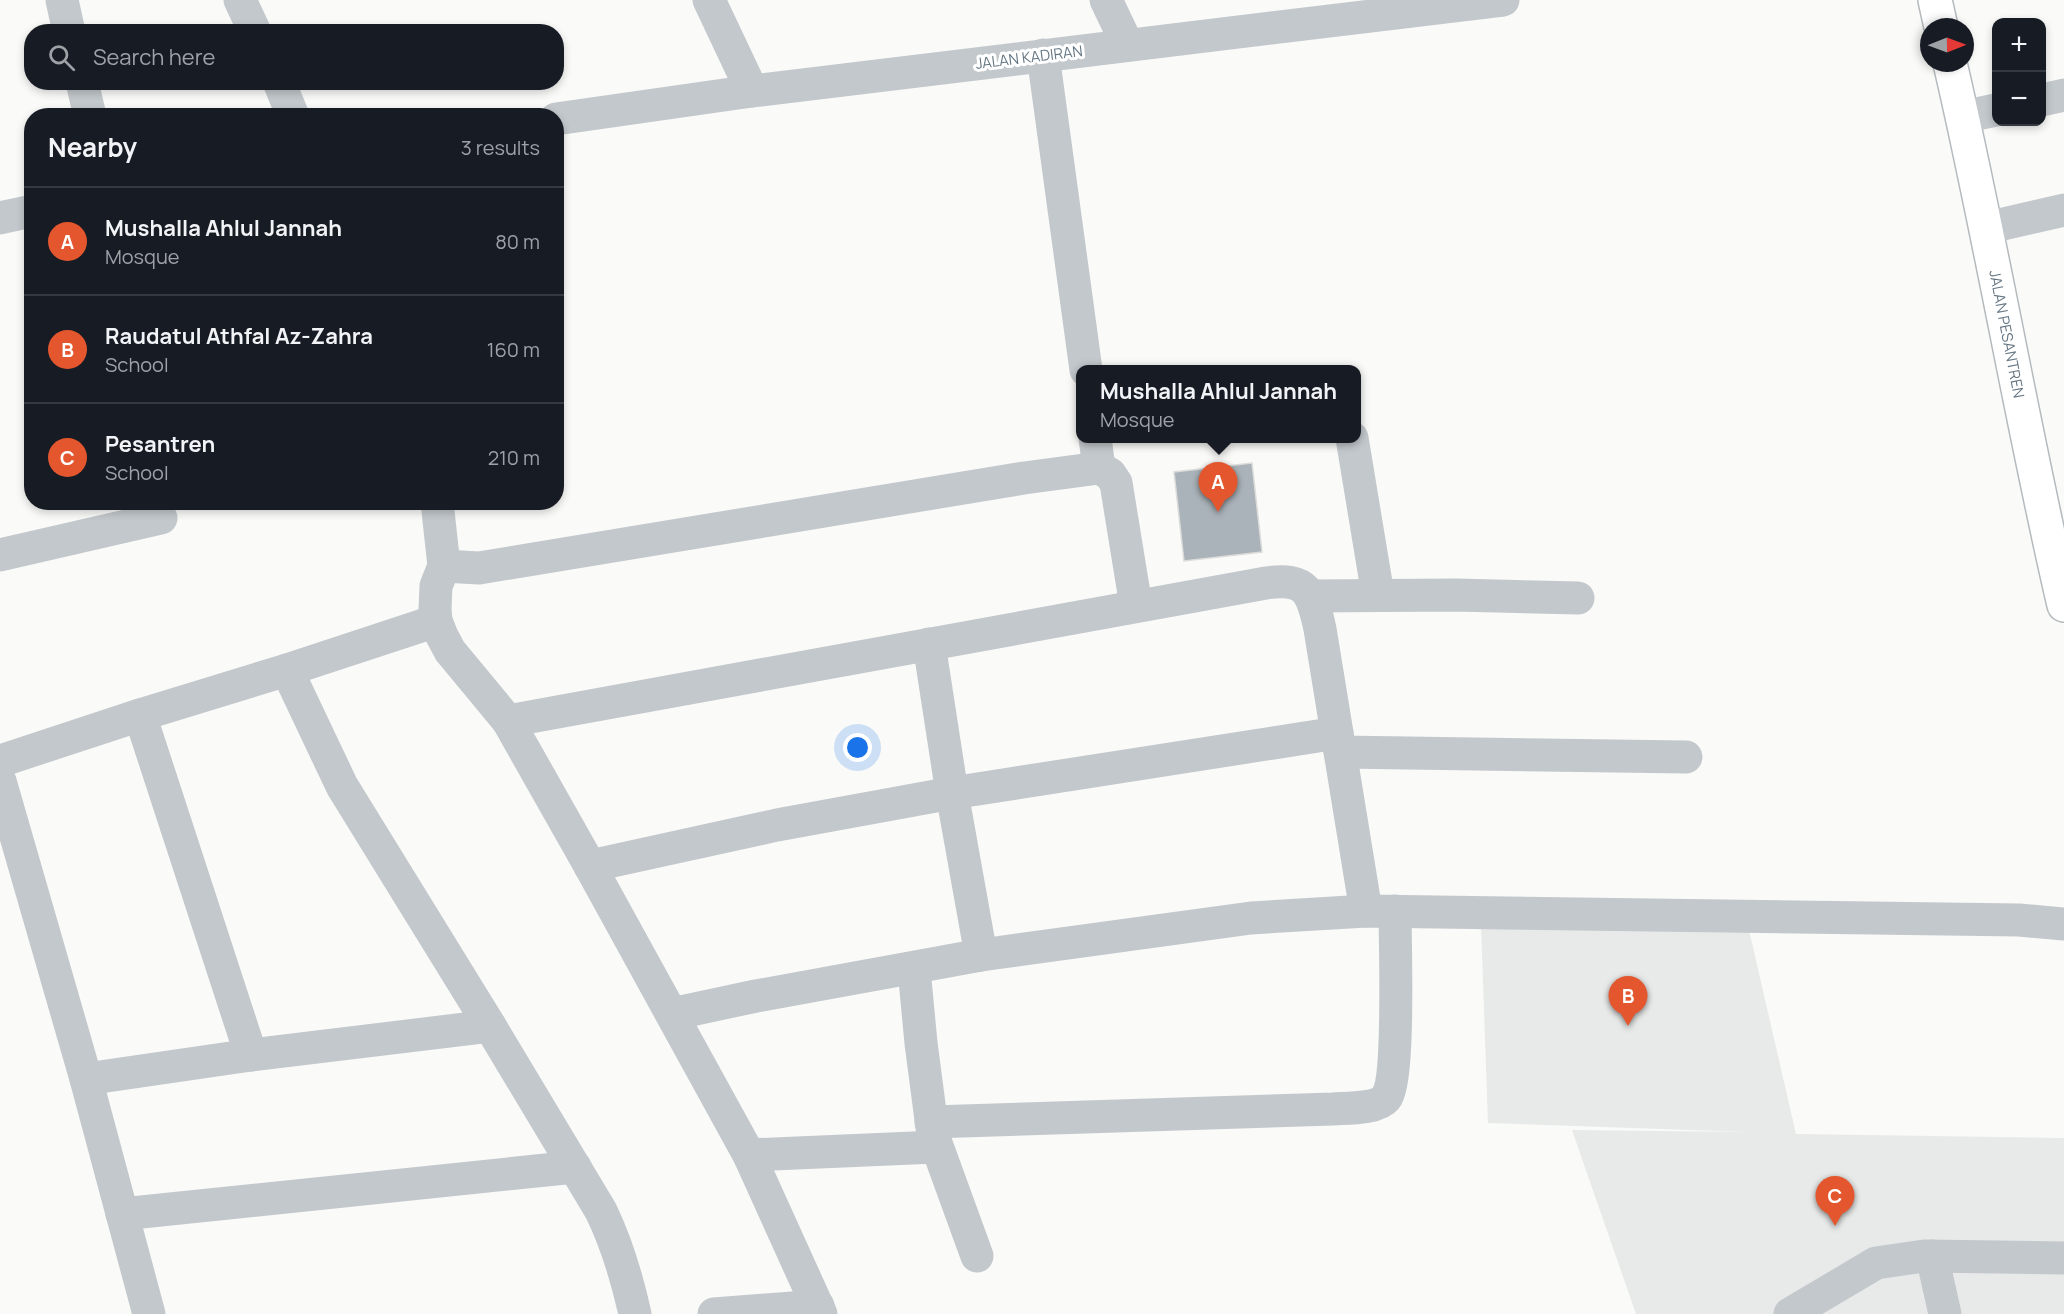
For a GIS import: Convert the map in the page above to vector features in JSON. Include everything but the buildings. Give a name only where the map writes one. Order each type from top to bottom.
[{"type":"main road","points":[[1935,0],[1939,18]]},
{"type":"main road","name":"JALAN PESANTREN","points":[[1952,72],[1986,228],[2040,502],[2064,605]]},
{"type":"street","points":[[62,0],[67,24]]},
{"type":"street","points":[[240,0],[251,24]]},
{"type":"street","points":[[709,0],[752,91]]},
{"type":"street","points":[[1106,0],[1128,44]]},
{"type":"street","name":"JALAN KADIRAN","points":[[564,119],[752,91],[1503,0]]},
{"type":"street","points":[[1043,55],[1085,365]]},
{"type":"street","points":[[84,90],[88,108]]},
{"type":"street","points":[[282,90],[290,108]]},
{"type":"street","points":[[2046,99],[2064,95]]},
{"type":"street","points":[[1962,117],[1992,111]]},
{"type":"street","points":[[1986,228],[2064,210]]},
{"type":"street","points":[[0,218],[24,213]]},
{"type":"street","points":[[1353,443],[1378,595]]},
{"type":"street","points":[[444,566],[480,567],[1012,480],[1097,453],[1116,483],[1136,606]]},
{"type":"street","points":[[438,510],[444,566],[436,586],[436,621],[450,651],[508,721],[590,866],[749,1155],[820,1310],[714,1314]]},
{"type":"street","points":[[0,555],[161,518]]},
{"type":"street","points":[[508,721],[1281,581],[1293,582],[1302,586],[1310,596],[1316,609],[1320,628],[1339,742],[1381,911],[1395,1058],[1392,1083],[1387,1097],[1381,1102],[1363,1107],[934,1134],[749,1155]]},
{"type":"street","points":[[1310,596],[1578,598]]},
{"type":"street","points":[[0,761],[436,621]]},
{"type":"street","points":[[929,645],[952,793],[981,955]]},
{"type":"street","points":[[287,670],[342,786],[575,1167],[615,1239],[626,1273],[635,1314]]},
{"type":"street","points":[[140,715],[251,1055]]},
{"type":"street","points":[[590,866],[777,825],[952,793],[1339,742],[1686,757]]},
{"type":"street","points":[[0,780],[86,1079],[149,1314]]},
{"type":"street","points":[[672,1014],[756,996],[981,955],[1251,918],[1381,911],[1995,920],[2064,924]]},
{"type":"street","points":[[914,969],[934,1134],[977,1256]]},
{"type":"street","points":[[86,1079],[251,1055],[490,1026]]},
{"type":"street","points":[[122,1214],[575,1167]]},
{"type":"street","points":[[1790,1314],[1876,1263],[1932,1256],[2064,1258]]},
{"type":"street","points":[[1932,1256],[1945,1314]]},
{"type":"shaded area","points":[[1481,925],[1749,930],[1796,1134],[2064,1138],[2064,1314],[1636,1314],[1572,1130],[1748,1132],[1488,1123]]},
{"type":"place","name":"Mushalla Ahlul Jannah","points":[[1218,512]]},
{"type":"place","name":"Raudatul Athfal Az-Zahra","points":[[1628,1026]]},
{"type":"place","name":"Pesantren","points":[[1835,1226]]}]
